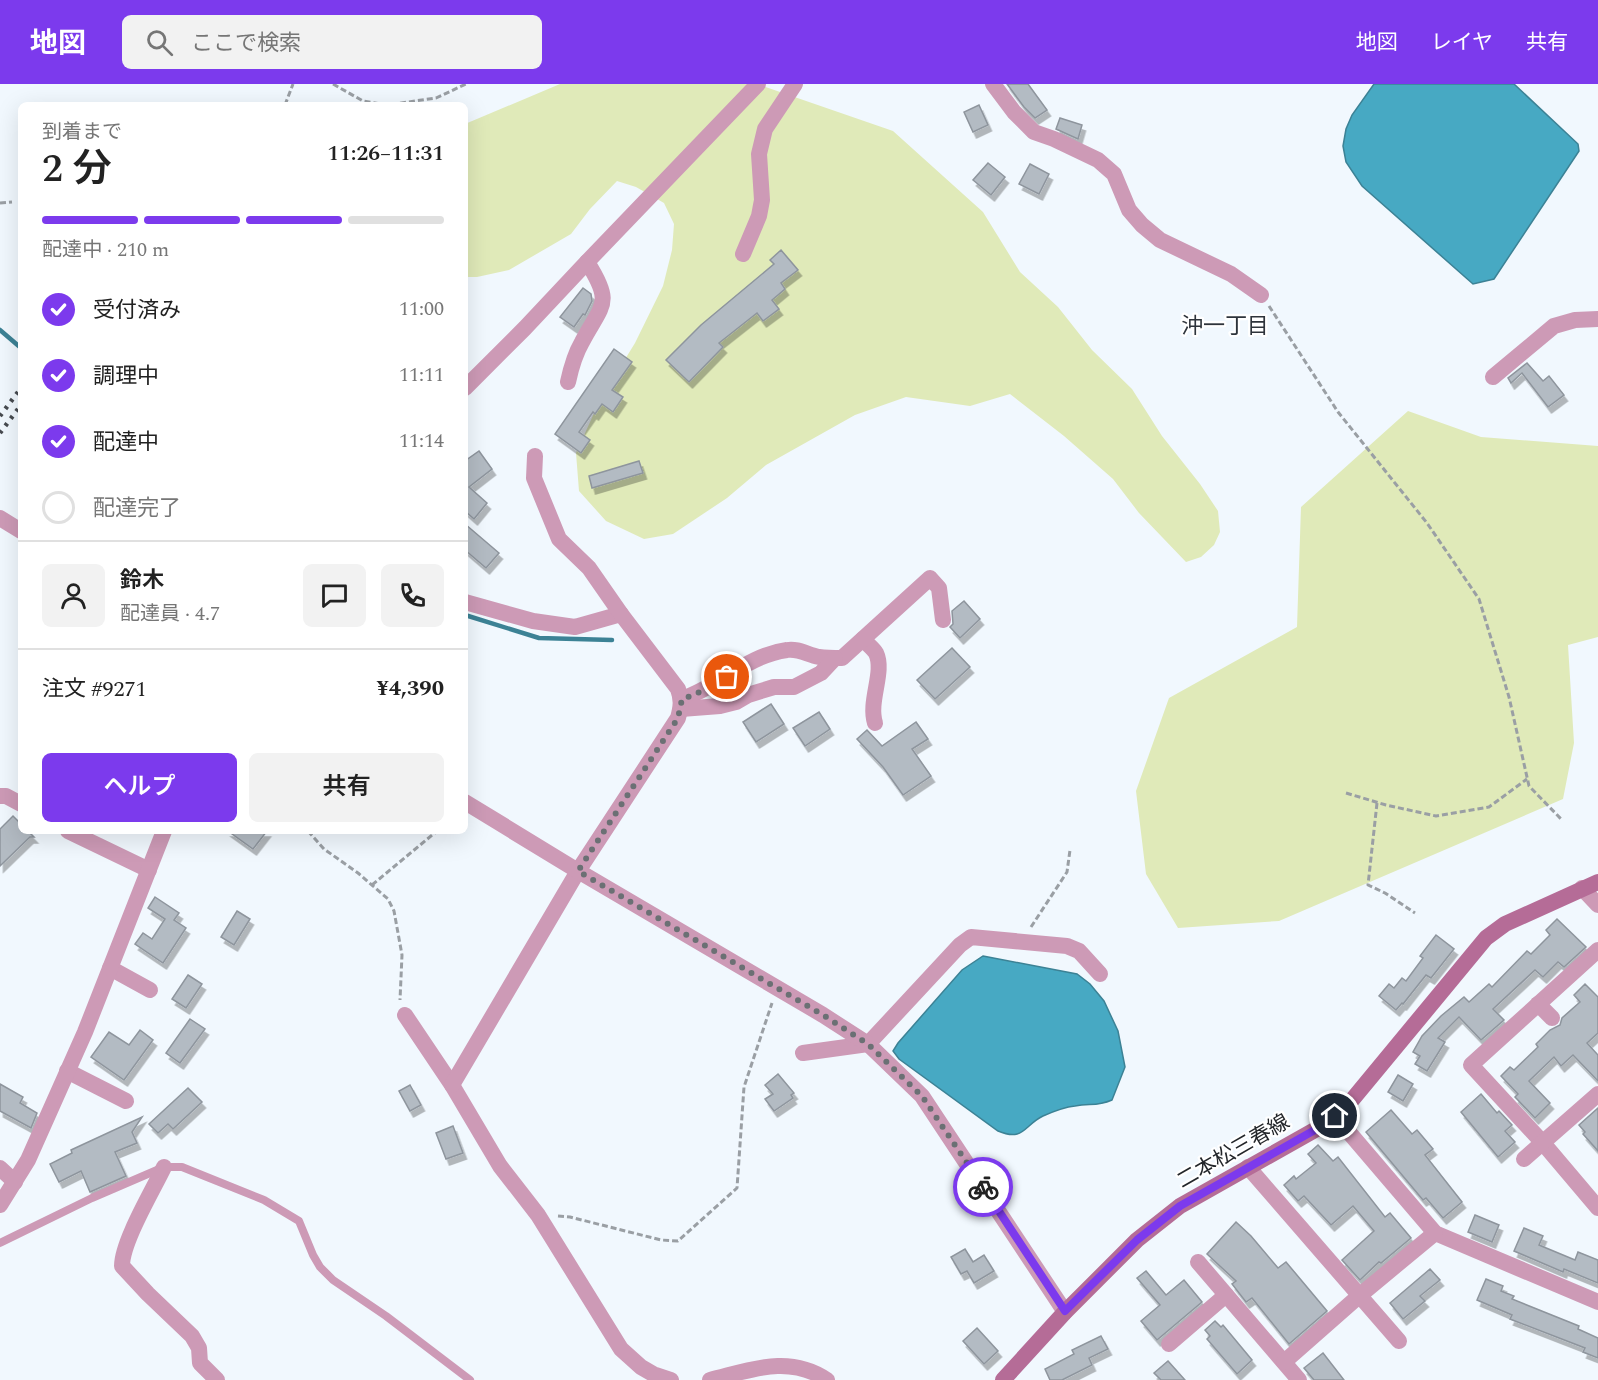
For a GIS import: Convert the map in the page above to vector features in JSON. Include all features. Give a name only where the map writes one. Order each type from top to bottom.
[{"type":"main road","name":"二本松三春線","points":[[1003,1380],[1065,1311],[1137,1240],[1180,1206],[1329,1122],[1352,1100],[1486,938],[1505,924],[1590,885]]},
{"type":"street","points":[[468,385],[758,84]]},
{"type":"street","points":[[743,254],[759,216],[762,200],[759,154],[763,137],[776,111],[795,84]]},
{"type":"street","points":[[993,84],[1014,112],[1034,132],[1098,160],[1114,174],[1129,210],[1160,240],[1231,274],[1261,295]]},
{"type":"street","points":[[568,382],[582,341],[603,307],[603,298],[595,275],[587,262]]},
{"type":"street","points":[[1493,376],[1554,326],[1575,320],[1598,319]]},
{"type":"street","points":[[452,1085],[578,871],[678,718],[681,704],[678,689],[589,568],[559,539],[534,478],[535,456]]},
{"type":"street","points":[[0,518],[18,529]]},
{"type":"street","points":[[681,704],[753,661],[771,653],[790,649],[817,656],[842,658],[930,579],[939,588],[943,620]]},
{"type":"street","points":[[468,603],[532,621],[575,627],[621,614]]},
{"type":"street","points":[[863,639],[876,653],[879,664],[872,706],[875,723]]},
{"type":"street","points":[[681,704],[720,706],[774,687],[794,687],[821,673],[835,658]]},
{"type":"street","points":[[0,796],[6,796],[18,802]]},
{"type":"street","points":[[468,804],[868,1044],[922,1096],[1065,1311]]},
{"type":"street","points":[[74,834],[149,870]]},
{"type":"street","points":[[0,1204],[28,1160],[110,968],[163,834]]},
{"type":"street","points":[[1590,885],[1598,905]]},
{"type":"street","points":[[803,1053],[868,1044],[960,945],[971,937],[1067,946],[1079,951],[1100,974]]},
{"type":"street","points":[[1598,950],[1471,1065],[1543,1143],[1598,1208]]},
{"type":"street","points":[[110,968],[150,990]]},
{"type":"street","points":[[1538,1004],[1552,1018]]},
{"type":"street","points":[[405,1015],[452,1085],[500,1166],[538,1215],[621,1349],[641,1367],[671,1380]]},
{"type":"street","points":[[67,1071],[126,1101]]},
{"type":"street","points":[[1524,1159],[1598,1094]]},
{"type":"street","points":[[1335,1116],[1435,1233],[1598,1302]]},
{"type":"street","points":[[164,1167],[130,1237],[122,1258],[122,1266],[192,1336],[199,1348],[200,1363],[217,1380]]},
{"type":"street","points":[[1248,1167],[1399,1341]]},
{"type":"street","points":[[0,1168],[15,1182]]},
{"type":"street","points":[[1284,1362],[1435,1233]]},
{"type":"street","points":[[1198,1262],[1299,1380]]},
{"type":"street","points":[[1169,1344],[1226,1294]]},
{"type":"street","points":[[710,1380],[753,1369],[789,1365],[814,1372],[826,1380]]},
{"type":"lane","points":[[0,1243],[92,1198],[164,1167],[182,1167],[264,1200],[299,1221],[313,1255],[320,1267],[333,1280],[386,1316],[470,1380]]},
{"type":"path","points":[[286,102],[293,84]]},
{"type":"path","points":[[333,84],[369,102]]},
{"type":"path","points":[[408,102],[436,98],[466,84]]},
{"type":"path","points":[[0,203],[12,202]]},
{"type":"path","points":[[1261,295],[1338,412],[1427,523],[1479,599],[1509,697],[1529,786],[1562,820]]},
{"type":"path","points":[[1346,794],[1436,816],[1489,807],[1527,779]]},
{"type":"path","points":[[1377,803],[1368,885],[1385,893],[1415,913]]},
{"type":"path","points":[[311,834],[324,849],[358,873],[388,899],[394,911],[402,955],[399,999],[405,1015]]},
{"type":"path","points":[[372,885],[433,834]]},
{"type":"path","points":[[1022,941],[1067,872],[1070,850]]},
{"type":"path","points":[[538,1215],[570,1217],[661,1240],[678,1241],[737,1188],[744,1088],[764,1021],[778,988]]},
{"type":"green space","points":[[560,84],[757,84],[893,131],[983,212],[1020,272],[1058,307],[1092,350],[1132,389],[1162,436],[1218,511],[1220,532],[1214,545],[1201,557],[1186,562],[1139,513],[1113,479],[1064,436],[1010,394],[970,406],[906,397],[855,415],[766,465],[727,498],[673,534],[644,539],[606,521],[579,491],[576,453],[600,400],[635,343],[663,286],[672,250],[674,224],[664,203],[636,187],[617,181],[590,209],[571,234],[509,270],[468,277],[468,123]]},
{"type":"green space","points":[[1408,411],[1481,437],[1598,446],[1598,637],[1568,645],[1574,743],[1563,799],[1279,921],[1178,928],[1146,874],[1136,791],[1169,698],[1297,627],[1301,507]]},
{"type":"water","points":[[1374,84],[1514,84],[1578,144],[1579,151],[1494,279],[1473,284],[1362,186],[1346,162],[1343,146],[1346,129],[1352,115]]},
{"type":"water","points":[[983,956],[1077,974],[1090,984],[1104,1001],[1118,1031],[1125,1067],[1112,1100],[1067,1107],[1043,1116],[1019,1133],[1007,1134],[998,1131],[899,1059],[893,1051],[898,1043],[962,970]]},
{"type":"building","points":[[1007,84],[1028,84],[1047,110],[1035,118]]},
{"type":"building","points":[[979,105],[988,125],[973,132],[964,112]]},
{"type":"building","points":[[1060,118],[1082,125],[1078,139],[1056,129]]},
{"type":"building","points":[[988,163],[1005,177],[991,195],[973,180]]},
{"type":"building","points":[[1030,164],[1049,174],[1039,194],[1019,184]]},
{"type":"building","points":[[781,250],[798,270],[781,283],[785,289],[772,300],[779,309],[763,321],[757,313],[719,343],[723,347],[689,382],[666,360],[701,325],[774,264],[770,260]]},
{"type":"building","points":[[583,288],[591,294],[592,301],[585,315],[583,314],[574,327],[560,317]]},
{"type":"building","points":[[614,349],[632,362],[612,390],[623,397],[613,412],[602,404],[595,414],[593,412],[579,432],[590,440],[581,453],[555,434]]},
{"type":"building","points":[[1527,363],[1543,381],[1549,376],[1564,395],[1548,407],[1522,373],[1511,383],[1508,378]]},
{"type":"building","points":[[479,451],[492,469],[469,487],[487,503],[474,519],[468,514],[468,459]]},
{"type":"building","points":[[639,461],[643,473],[592,488],[589,476]]},
{"type":"building","points":[[468,527],[499,553],[486,568],[468,553]]},
{"type":"building","points":[[964,601],[980,619],[960,638],[950,627],[953,624],[952,611]]},
{"type":"building","points":[[952,648],[970,667],[935,699],[917,680]]},
{"type":"building","points":[[771,704],[784,724],[756,742],[743,722]]},
{"type":"building","points":[[819,712],[830,729],[805,746],[793,728]]},
{"type":"building","points":[[916,722],[928,739],[912,749],[931,776],[903,795],[883,767],[857,739],[867,730],[882,746]]},
{"type":"building","points":[[13,816],[18,821],[18,834],[31,834],[34,837],[30,837],[0,866],[0,829]]},
{"type":"building","points":[[232,834],[265,834],[253,849]]},
{"type":"building","points":[[155,897],[179,913],[174,920],[186,928],[163,963],[135,944],[143,933],[152,939],[165,919],[148,908]]},
{"type":"building","points":[[237,911],[250,919],[234,945],[221,937]]},
{"type":"building","points":[[1557,919],[1586,947],[1564,967],[1558,962],[1543,977],[1535,970],[1493,1009],[1504,1020],[1481,1040],[1459,1017],[1438,1038],[1445,1042],[1427,1071],[1415,1064],[1420,1056],[1413,1052],[1422,1036],[1441,1016],[1464,997],[1469,1002],[1489,984],[1492,987],[1527,951],[1531,954],[1550,935],[1546,930]]},
{"type":"building","points":[[1436,935],[1454,949],[1431,978],[1426,975],[1396,1010],[1379,996],[1389,984],[1394,988],[1402,978],[1406,981],[1423,958],[1420,956]]},
{"type":"building","points":[[188,975],[202,984],[186,1008],[172,999]]},
{"type":"building","points":[[1585,984],[1598,997],[1598,1033],[1587,1043],[1598,1055],[1598,1081],[1573,1055],[1561,1066],[1554,1057],[1529,1081],[1550,1103],[1535,1118],[1515,1097],[1518,1094],[1501,1076],[1510,1067],[1514,1070],[1538,1047],[1536,1044],[1550,1030],[1560,1025],[1562,1018],[1580,1002],[1574,995]]},
{"type":"building","points":[[190,1019],[205,1029],[180,1063],[166,1053]]},
{"type":"building","points":[[140,1030],[153,1040],[124,1080],[91,1057],[109,1032],[129,1045]]},
{"type":"building","points":[[778,1074],[794,1093],[791,1095],[793,1098],[774,1111],[765,1099],[773,1094],[765,1085]]},
{"type":"building","points":[[1398,1075],[1413,1084],[1403,1101],[1388,1092]]},
{"type":"building","points":[[0,1084],[23,1097],[20,1103],[37,1113],[31,1128],[0,1111]]},
{"type":"building","points":[[410,1085],[421,1105],[410,1111],[399,1091]]},
{"type":"building","points":[[188,1088],[202,1102],[173,1129],[168,1124],[158,1133],[149,1124]]},
{"type":"building","points":[[1481,1094],[1497,1113],[1499,1111],[1512,1125],[1505,1131],[1515,1142],[1498,1157],[1461,1112]]},
{"type":"building","points":[[1598,1108],[1598,1151],[1583,1134],[1585,1132],[1579,1125]]},
{"type":"building","points":[[1391,1110],[1412,1134],[1417,1130],[1433,1149],[1425,1155],[1462,1202],[1443,1218],[1426,1198],[1423,1200],[1366,1132]]},
{"type":"building","points":[[142,1117],[132,1132],[137,1143],[115,1152],[126,1176],[90,1192],[81,1171],[59,1182],[50,1164],[72,1153],[71,1150]]},
{"type":"building","points":[[453,1126],[463,1153],[446,1159],[436,1133]]},
{"type":"building","points":[[1318,1145],[1333,1161],[1338,1157],[1385,1217],[1390,1213],[1411,1238],[1381,1263],[1379,1262],[1360,1280],[1342,1260],[1374,1231],[1353,1206],[1331,1225],[1304,1196],[1298,1201],[1284,1185],[1294,1176],[1296,1179],[1316,1163],[1308,1154]]},
{"type":"building","points":[[1475,1215],[1499,1225],[1492,1242],[1468,1232]]},
{"type":"building","points":[[1236,1222],[1278,1268],[1286,1262],[1327,1311],[1289,1344],[1252,1298],[1246,1302],[1232,1284],[1236,1281],[1207,1254]]},
{"type":"building","points":[[1524,1228],[1543,1236],[1539,1245],[1575,1260],[1578,1252],[1598,1260],[1598,1283],[1564,1269],[1563,1272],[1514,1251]]},
{"type":"building","points":[[965,1249],[973,1262],[984,1255],[994,1271],[974,1283],[967,1271],[961,1274],[951,1257]]},
{"type":"building","points":[[1430,1269],[1440,1280],[1420,1296],[1425,1301],[1403,1319],[1390,1303]]},
{"type":"building","points":[[1146,1271],[1166,1295],[1184,1280],[1202,1302],[1157,1340],[1141,1321],[1160,1305],[1137,1278]]},
{"type":"building","points":[[1486,1279],[1503,1286],[1501,1291],[1514,1296],[1512,1299],[1579,1326],[1578,1329],[1598,1338],[1598,1358],[1583,1352],[1585,1348],[1510,1319],[1512,1315],[1477,1300]]},
{"type":"building","points":[[1215,1321],[1221,1327],[1223,1325],[1252,1360],[1237,1374],[1207,1339],[1210,1336],[1205,1330]]},
{"type":"building","points":[[977,1328],[998,1351],[984,1364],[963,1341]]},
{"type":"building","points":[[1101,1336],[1108,1349],[1089,1358],[1092,1365],[1062,1380],[1050,1380],[1045,1369],[1074,1354],[1072,1350]]},
{"type":"building","points":[[1323,1353],[1344,1380],[1314,1380],[1304,1368]]},
{"type":"building","points":[[1168,1361],[1185,1380],[1161,1380],[1154,1373]]},
{"type":"waterway","points":[[0,330],[18,345]]},
{"type":"waterway","points":[[468,616],[539,638],[612,640]]},
{"type":"railway","points":[[0,416],[18,392]]},
{"type":"railway","points":[[0,433],[18,409]]},
{"type":"way so far","points":[[727,677],[682,699],[678,718],[578,871],[823,1015],[868,1044],[922,1096],[983,1187]]},
{"type":"district","name":"沖一丁目","points":[[1225,325]]},
{"type":"route","points":[[983,1187],[1065,1311],[1137,1240],[1180,1206],[1329,1122],[1335,1116]]}]
